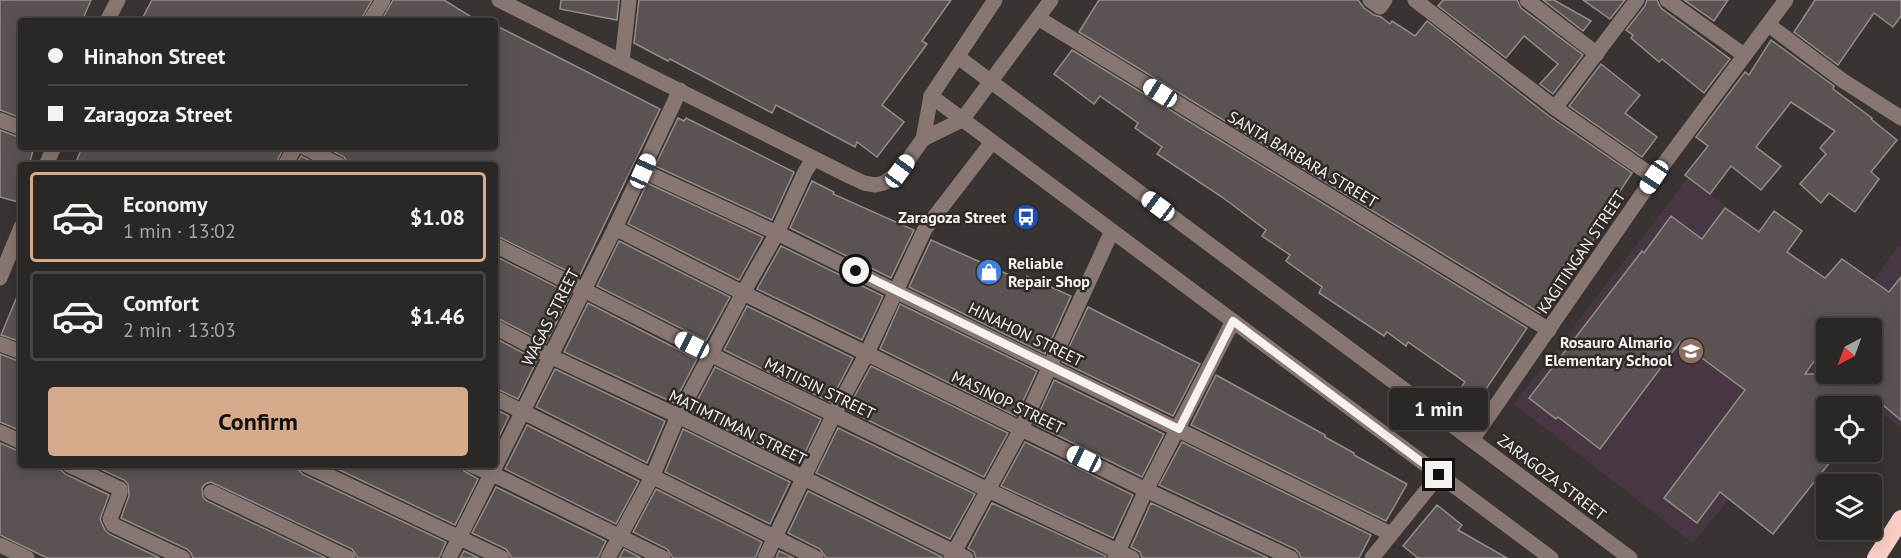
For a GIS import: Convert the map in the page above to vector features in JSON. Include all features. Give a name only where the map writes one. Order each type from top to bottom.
[{"type":"highway","points":[[1876,558],[1901,519]]},
{"type":"street","points":[[109,18],[118,0]]},
{"type":"street","points":[[372,18],[382,0]]},
{"type":"street","points":[[499,0],[864,183],[884,183],[900,171],[923,139],[931,96],[995,0]]},
{"type":"street","points":[[622,61],[629,0]]},
{"type":"street","points":[[923,139],[962,120],[1051,0]]},
{"type":"street","points":[[1415,0],[1556,108],[1654,177]]},
{"type":"street","points":[[1527,0],[1597,54]]},
{"type":"street","points":[[1556,108],[1637,0]]},
{"type":"street","points":[[1668,0],[1744,56]]},
{"type":"street","name":"KAGITINGAN STREET","points":[[1472,440],[1654,177],[1786,0]]},
{"type":"street","name":"SANTA BARBARA STREET","points":[[1038,18],[1549,330]]},
{"type":"street","points":[[1769,25],[1842,80],[1901,118]]},
{"type":"street","name":"ZARAGOZA STREET","points":[[958,57],[1630,558]]},
{"type":"street","name":"WAGAS STREET","points":[[498,459],[584,291],[680,90]]},
{"type":"street","points":[[931,96],[1551,558]]},
{"type":"street","points":[[0,120],[18,127]]},
{"type":"street","points":[[765,558],[834,414],[867,353],[925,229],[992,142]]},
{"type":"street","points":[[310,150],[333,162]]},
{"type":"street","points":[[608,558],[652,477],[678,416],[742,293],[777,232],[813,159]]},
{"type":"street","name":"HINAHON STREET","points":[[643,171],[777,232],[1391,534]]},
{"type":"street","name":"MASINOP STREET","points":[[615,228],[742,293],[1146,490],[1292,558]]},
{"type":"street","points":[[957,556],[988,490],[1021,429],[1112,231]]},
{"type":"street","points":[[0,278],[18,235]]},
{"type":"street","name":"MATIISIN STREET","points":[[498,247],[710,354],[1122,556]]},
{"type":"street","points":[[1122,556],[1146,490],[1233,321]]},
{"type":"street","name":"MATIMTIMAN STREET","points":[[498,329],[957,556]]},
{"type":"street","points":[[0,344],[18,351]]},
{"type":"street","points":[[498,400],[816,558]]},
{"type":"street","points":[[0,432],[18,441]]},
{"type":"street","points":[[75,468],[120,489],[110,519],[112,525],[183,558]]},
{"type":"street","points":[[312,468],[502,558]]},
{"type":"street","points":[[477,468],[663,558]]},
{"type":"street","name":"WAGAS STREET","points":[[449,558],[494,468]]},
{"type":"street","points":[[1372,558],[1439,475]]},
{"type":"street","points":[[211,492],[348,558]]},
{"type":"street","points":[[0,545],[27,558]]},
{"type":"shaded area","name":"Rosauro Almario Elementary School","points":[[1688,178],[1857,301],[1899,246],[1901,247],[1901,428],[1882,414],[1882,396],[1858,396],[1842,384],[1882,384],[1882,318],[1816,318],[1816,384],[1824,384],[1693,543],[1514,404]]},
{"type":"building","points":[[0,0],[91,0],[83,18],[18,18],[18,117],[0,110]]},
{"type":"building","points":[[152,0],[372,0],[362,18],[143,18]]},
{"type":"building","points":[[393,0],[444,0],[473,18],[383,18]]},
{"type":"building","points":[[561,0],[619,0],[617,20],[560,9]]},
{"type":"building","points":[[639,0],[951,0],[922,41],[927,44],[882,105],[904,122],[877,157],[857,142],[855,147],[776,105],[772,113],[670,59],[668,61],[634,43]]},
{"type":"building","points":[[1099,0],[1358,0],[1374,15],[1390,24],[1392,21],[1415,36],[1427,21],[1549,116],[1632,173],[1612,203],[1618,207],[1572,269],[1574,271],[1540,313],[1079,32]]},
{"type":"building","points":[[1443,0],[1517,0],[1521,8],[1583,55],[1553,94],[1540,84],[1558,64],[1524,36],[1506,58],[1438,6]]},
{"type":"building","points":[[1543,0],[1554,0],[1591,21],[1583,31]]},
{"type":"building","points":[[1583,0],[1625,0],[1610,19]]},
{"type":"building","points":[[1647,0],[1657,0],[1661,8],[1730,59],[1704,93],[1662,59],[1659,62],[1631,38],[1633,35],[1626,30],[1645,6]]},
{"type":"building","points":[[1684,0],[1728,0],[1714,21]]},
{"type":"building","points":[[1815,0],[1901,0],[1901,16],[1893,27],[1874,13],[1838,65],[1794,32]]},
{"type":"building","points":[[498,27],[660,109],[579,277],[498,236],[498,162],[347,162],[344,157],[331,150],[498,150]]},
{"type":"building","points":[[1771,40],[1834,86],[1833,89],[1897,140],[1871,172],[1879,179],[1855,212],[1829,193],[1821,203],[1800,184],[1826,154],[1820,148],[1835,131],[1791,102],[1756,147],[1781,166],[1761,190],[1731,166],[1710,194],[1685,175],[1708,146],[1696,137],[1745,72],[1749,75]]},
{"type":"building","points":[[1072,50],[1527,328],[1474,407],[1456,394],[1465,382],[1408,342],[1406,346],[1387,332],[1384,336],[1319,293],[1322,287],[1286,261],[1290,255],[1262,236],[1266,230],[1222,197],[1157,154],[1162,147],[1135,128],[1138,123],[1100,96],[1094,104],[1054,74]]},
{"type":"building","points":[[1601,64],[1640,95],[1625,113],[1657,137],[1642,157],[1569,106]]},
{"type":"building","points":[[678,118],[684,121],[686,118],[794,172],[772,220],[655,166]]},
{"type":"building","points":[[0,130],[18,137],[18,150],[33,150],[30,162],[18,162],[18,202],[0,197]]},
{"type":"building","points":[[81,150],[282,150],[276,162],[76,162]]},
{"type":"building","points":[[301,156],[312,162],[298,162]]},
{"type":"building","points":[[812,181],[834,192],[833,194],[914,230],[891,278],[790,228]]},
{"type":"building","points":[[647,183],[763,237],[739,280],[628,224]]},
{"type":"building","name":"Rosauro Almario Elementary School","points":[[1725,208],[1759,232],[1774,211],[1802,231],[1787,252],[1825,278],[1842,259],[1889,292],[1901,277],[1901,420],[1882,406],[1882,396],[1816,396],[1816,462],[1830,462],[1821,474],[1816,474],[1816,480],[1773,534],[1720,492],[1697,523],[1664,498],[1745,390],[1680,342],[1600,449],[1529,398],[1671,216],[1702,239]]},
{"type":"building","points":[[931,240],[1025,282],[1027,276],[1071,296],[1045,354],[909,287]]},
{"type":"building","points":[[619,241],[730,297],[706,341],[597,286]]},
{"type":"building","points":[[781,246],[883,296],[862,340],[757,289]]},
{"type":"building","points":[[498,258],[571,294],[546,343],[498,319]]},
{"type":"building","points":[[18,294],[18,341],[1,335]]},
{"type":"building","points":[[588,303],[697,359],[674,403],[564,352]]},
{"type":"building","points":[[900,304],[1037,371],[1016,416],[880,349]]},
{"type":"building","points":[[747,306],[853,358],[830,402],[724,350]]},
{"type":"building","points":[[1088,307],[1200,364],[1173,416],[1062,362]]},
{"type":"building","points":[[498,340],[537,360],[518,399],[498,389]]},
{"type":"building","points":[[0,354],[18,361],[18,430],[0,422]]},
{"type":"building","points":[[871,366],[1008,433],[984,477],[847,410]]},
{"type":"building","points":[[715,367],[821,419],[799,465],[691,412]]},
{"type":"building","points":[[555,369],[665,421],[647,463],[536,407]]},
{"type":"building","points":[[1216,375],[1325,435],[1354,455],[1407,484],[1386,521],[1191,425]]},
{"type":"building","points":[[1054,380],[1164,434],[1142,477],[1034,424]]},
{"type":"building","points":[[498,410],[509,416],[498,439]]},
{"type":"building","points":[[527,425],[639,481],[616,524],[505,469]]},
{"type":"building","points":[[838,428],[975,494],[950,539],[816,473]]},
{"type":"building","points":[[683,429],[790,482],[770,524],[665,472]]},
{"type":"building","points":[[1025,442],[1133,495],[1113,538],[1001,486]]},
{"type":"building","points":[[1182,442],[1371,535],[1359,558],[1301,558],[1295,549],[1159,485]]},
{"type":"building","points":[[0,443],[18,451],[18,468],[60,468],[65,474],[109,495],[100,519],[105,530],[160,558],[47,558],[0,535]]},
{"type":"building","points":[[98,468],[298,468],[302,474],[446,542],[439,558],[358,558],[352,549],[211,482],[202,488],[203,497],[207,501],[326,558],[193,558],[187,549],[121,518],[129,496],[128,484]]},
{"type":"building","points":[[335,468],[462,468],[478,479],[455,525]]},
{"type":"building","points":[[496,487],[606,541],[598,558],[512,558],[506,549],[472,533]]},
{"type":"building","points":[[656,489],[762,542],[755,558],[673,558],[667,549],[633,532]]},
{"type":"building","points":[[808,491],[942,557],[826,558],[820,549],[788,533]]},
{"type":"building","points":[[992,503],[1106,556],[1105,558],[976,558],[974,552],[968,548]]},
{"type":"building","points":[[1151,503],[1268,558],[1142,558],[1140,552],[1131,547]]},
{"type":"building","points":[[1437,505],[1462,525],[1458,530],[1507,558],[1418,558],[1403,546]]},
{"type":"building","points":[[624,549],[641,558],[619,558]]},
{"type":"building","points":[[464,551],[479,558],[460,558]]},
{"type":"building","points":[[779,551],[794,558],[776,558]]},
{"type":"place","name":"Zaragoza Street","points":[[1026,217]]},
{"type":"place","name":"Reliable Repair Shop","points":[[989,272]]},
{"type":"place","name":"Rosauro Almario Elementary School","points":[[1691,351]]},
{"type":"route","points":[[856,271],[1179,429],[1233,321],[1439,475]]}]
